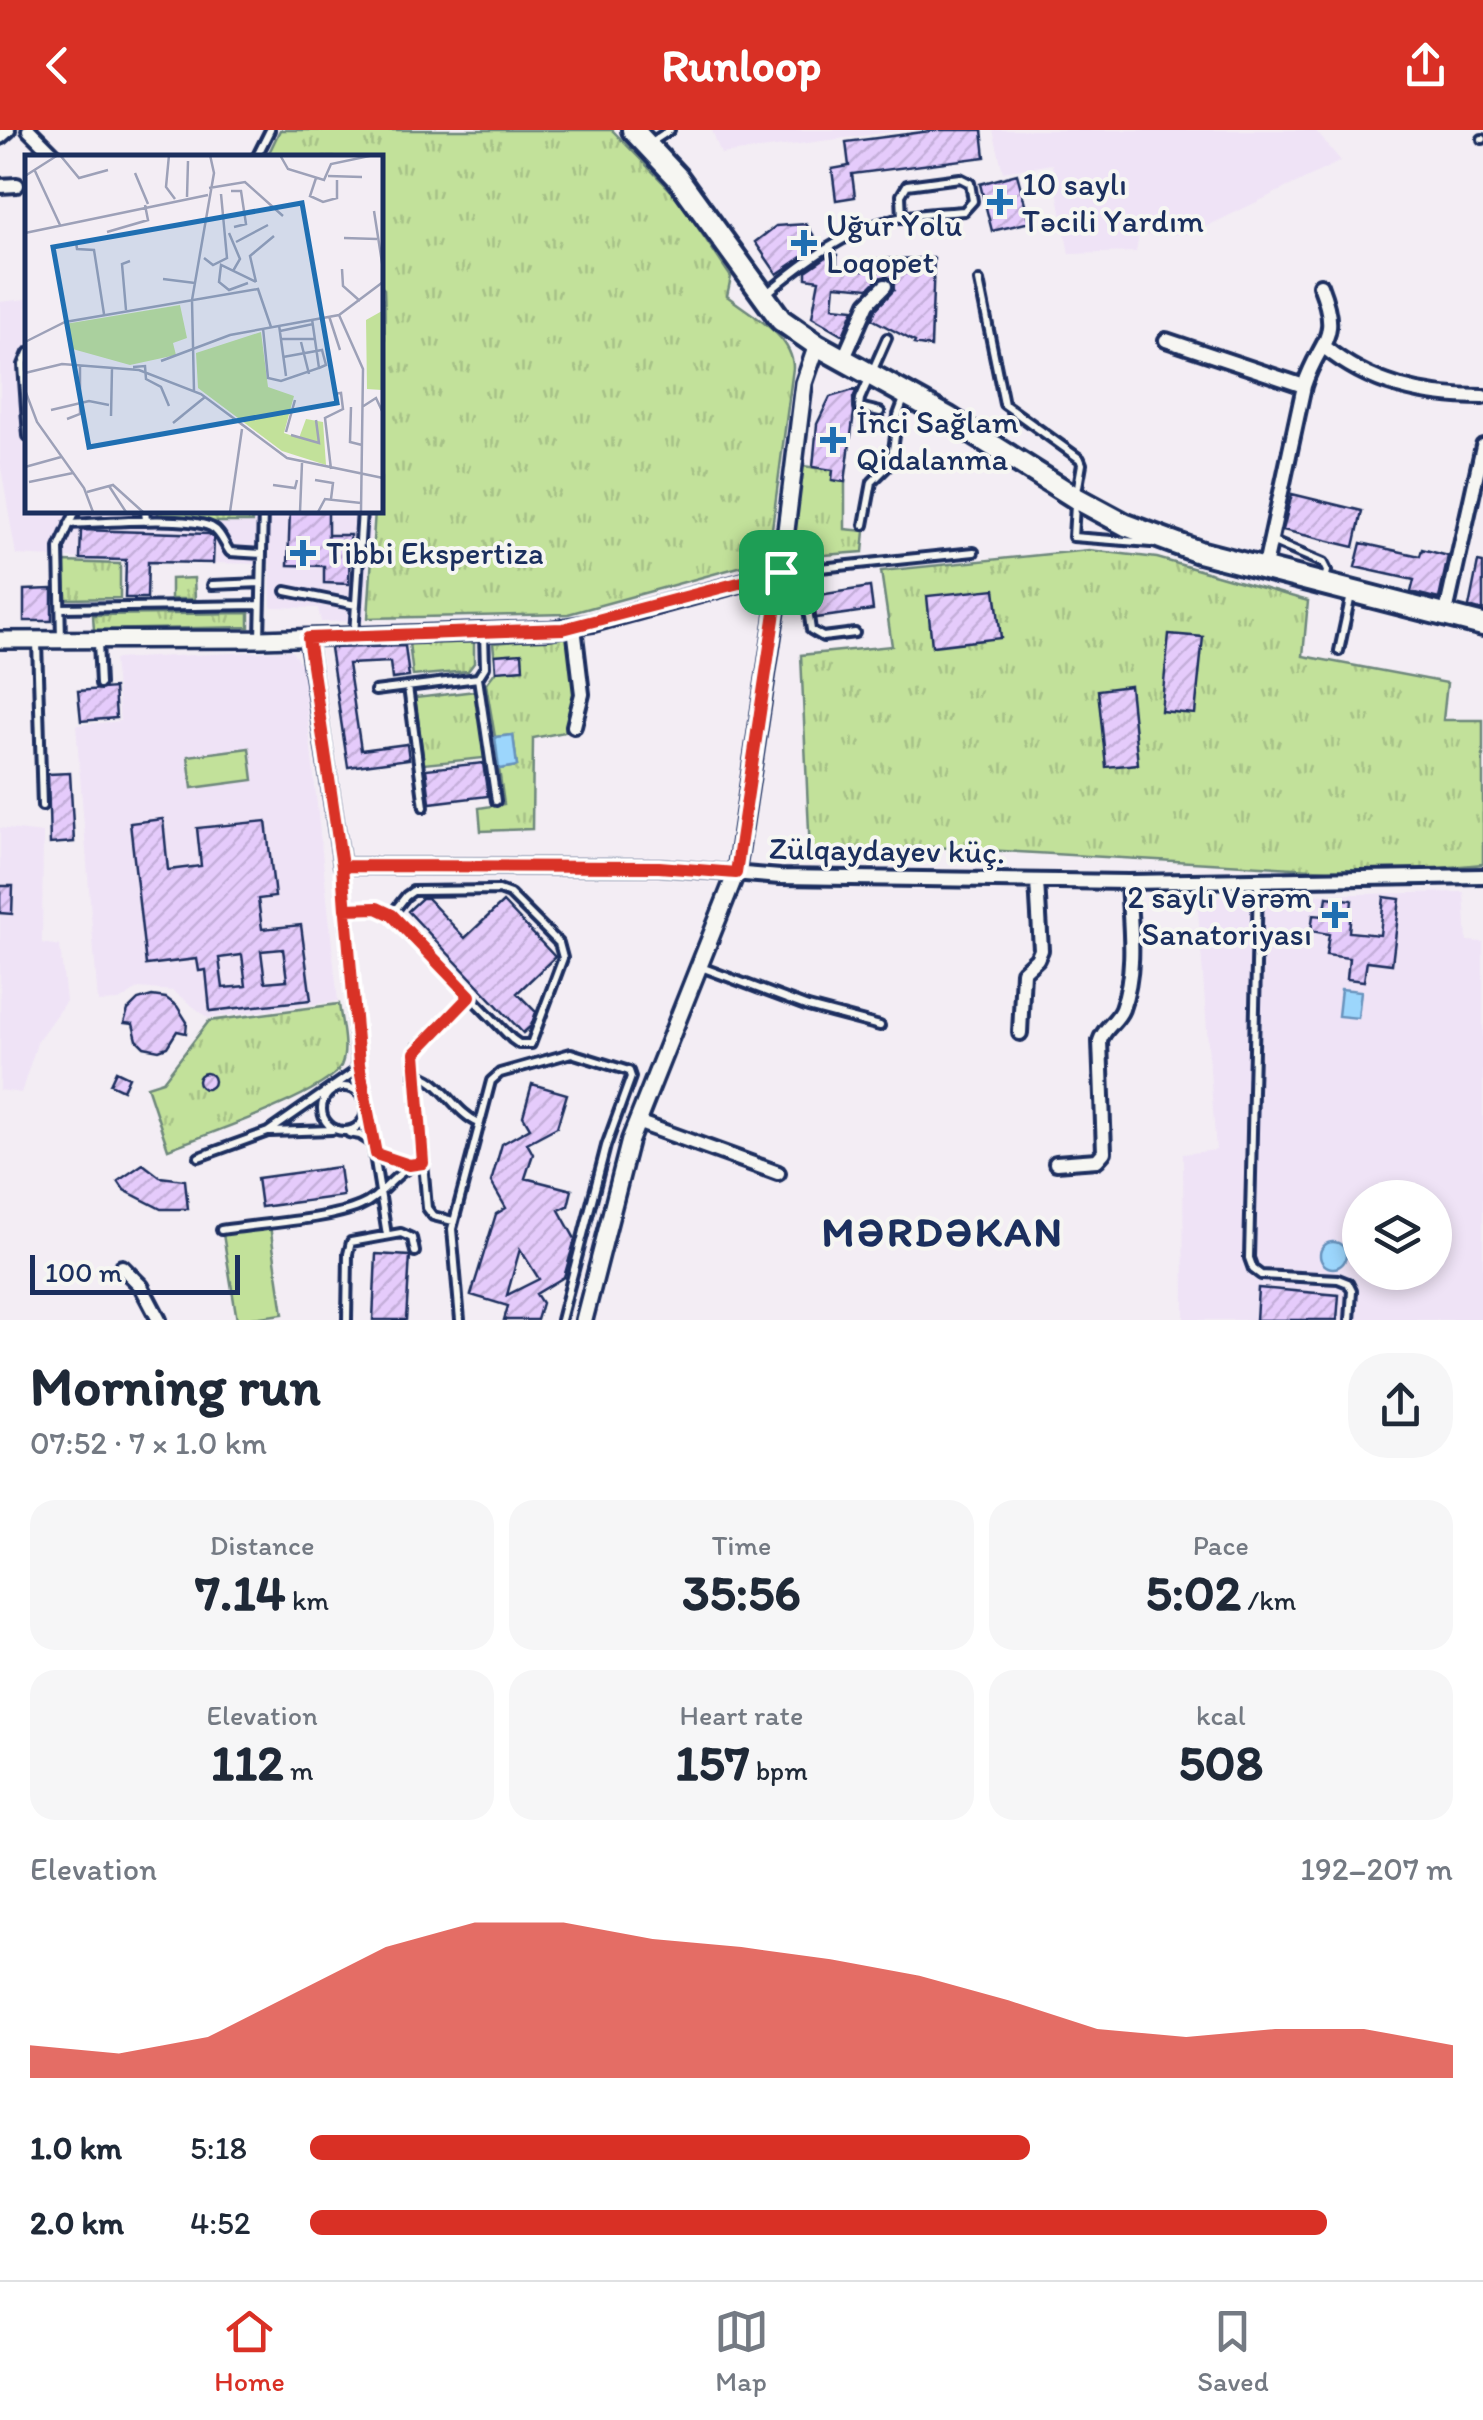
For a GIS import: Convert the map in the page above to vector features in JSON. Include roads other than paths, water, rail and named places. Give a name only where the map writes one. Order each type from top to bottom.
[{"type":"main road","points":[[640,137],[702,210],[781,320],[1076,498],[1172,544],[1324,587],[1483,625]]},
{"type":"street","points":[[0,136],[8,130]]},
{"type":"street","points":[[28,130],[54,155]]},
{"type":"street","points":[[0,186],[17,185]]},
{"type":"street","points":[[1264,571],[1304,386],[1332,322],[1320,285]]},
{"type":"street","points":[[844,358],[868,303],[885,286]]},
{"type":"street","points":[[1166,340],[1304,386]]},
{"type":"street","points":[[584,1320],[636,1122],[736,873],[781,572],[804,383],[818,344]]},
{"type":"street","points":[[1324,347],[1355,371],[1405,389],[1483,397]]},
{"type":"street","points":[[1445,617],[1483,446]]},
{"type":"street","points":[[0,640],[308,638],[574,626],[781,572]]},
{"type":"street","points":[[574,626],[582,694],[574,726]]},
{"type":"street","points":[[308,638],[342,866]]},
{"type":"street","name":"Zülqaydayev küç.","points":[[342,866],[659,867],[814,878],[1128,882],[1483,876]]},
{"type":"street","points":[[1020,1034],[1024,972],[1041,950],[1038,881]]},
{"type":"street","points":[[1056,1163],[1097,1160],[1104,1152],[1100,1041],[1121,1013],[1131,974],[1128,882]]},
{"type":"street","points":[[636,1122],[778,1173]]},
{"type":"street","points":[[122,1267],[141,1286],[158,1320]]},
{"type":"lane","points":[[258,155],[270,130]]},
{"type":"lane","points":[[640,137],[670,130]]},
{"type":"lane","points":[[762,298],[818,252],[902,218],[964,210],[972,200],[970,183],[960,178],[907,185],[902,188],[902,218]]},
{"type":"lane","points":[[980,280],[1004,404],[1082,464],[1073,538],[1172,544]]},
{"type":"lane","points":[[880,412],[859,407],[862,391],[887,338]]},
{"type":"lane","points":[[25,360],[25,393]]},
{"type":"lane","points":[[864,525],[868,492],[889,465],[898,415],[907,393]]},
{"type":"lane","points":[[62,641],[59,548],[75,512]]},
{"type":"lane","points":[[145,512],[146,521]]},
{"type":"lane","points":[[260,639],[263,512]]},
{"type":"lane","points":[[354,636],[362,512]]},
{"type":"lane","points":[[69,524],[146,521],[211,527],[218,531],[230,552],[262,554]]},
{"type":"lane","points":[[1271,542],[1323,562],[1327,570],[1324,587]]},
{"type":"lane","points":[[781,572],[974,552]]},
{"type":"lane","points":[[802,568],[811,630],[822,637],[856,633]]},
{"type":"lane","points":[[212,584],[261,583]]},
{"type":"lane","points":[[286,591],[356,604]]},
{"type":"lane","points":[[1339,651],[1351,594]]},
{"type":"lane","points":[[60,608],[260,605]]},
{"type":"lane","points":[[484,632],[485,668],[478,678],[496,800]]},
{"type":"lane","points":[[36,641],[42,806]]},
{"type":"lane","points":[[98,641],[100,684]]},
{"type":"lane","points":[[375,690],[478,678]]},
{"type":"lane","points":[[408,687],[424,807]]},
{"type":"lane","points":[[342,866],[359,1064],[387,1234]]},
{"type":"lane","points":[[1258,882],[1252,1269],[1261,1274],[1348,1283],[1352,1291],[1350,1320]]},
{"type":"lane","points":[[345,909],[377,908],[392,915],[512,1039],[518,1044],[531,1044],[563,958],[559,944],[510,894],[499,890],[413,892],[392,915]]},
{"type":"lane","points":[[700,967],[808,1007],[880,1026]]},
{"type":"lane","points":[[453,1221],[433,1216],[426,1208],[414,1060],[418,1047],[470,996]]},
{"type":"lane","points":[[460,1320],[453,1221],[491,1081],[500,1074],[571,1053],[629,1071],[631,1077],[606,1146],[561,1320]]},
{"type":"lane","points":[[199,1157],[268,1132],[353,1075],[359,1064]]},
{"type":"lane","points":[[414,1074],[434,1082],[458,1110],[479,1123]]},
{"type":"lane","points":[[268,1132],[342,1131],[357,1127],[366,1107],[354,1089],[346,1087],[326,1096],[322,1111],[328,1125],[342,1131],[360,1135],[374,1144]]},
{"type":"lane","points":[[376,1154],[409,1165],[423,1163]]},
{"type":"lane","points":[[221,1230],[358,1208],[381,1193],[409,1165]]},
{"type":"lane","points":[[346,1320],[348,1254],[352,1242],[387,1234],[408,1235],[415,1252]]},
{"type":"water","points":[[513,735],[517,766],[499,769],[495,737]]},
{"type":"water","points":[[1341,989],[1361,991],[1358,1018],[1338,1016]]},
{"type":"water","points":[[1328,1243],[1342,1246],[1342,1264],[1328,1267],[1321,1260],[1321,1250]]},
{"type":"place","name":"10 saylı Təcili Yardım","points":[[1000,202]]},
{"type":"place","name":"Uğur Yolu Loqopet","points":[[804,243]]},
{"type":"place","name":"İnci Sağlam Qidalanma","points":[[833,440]]},
{"type":"place","name":"Tibbi Ekspertiza","points":[[303,553]]},
{"type":"place","name":"2 saylı Vərəm Sanatoriyası","points":[[1335,915]]},
{"type":"district","name":"MƏRDƏKAN","points":[[943,1231]]}]
